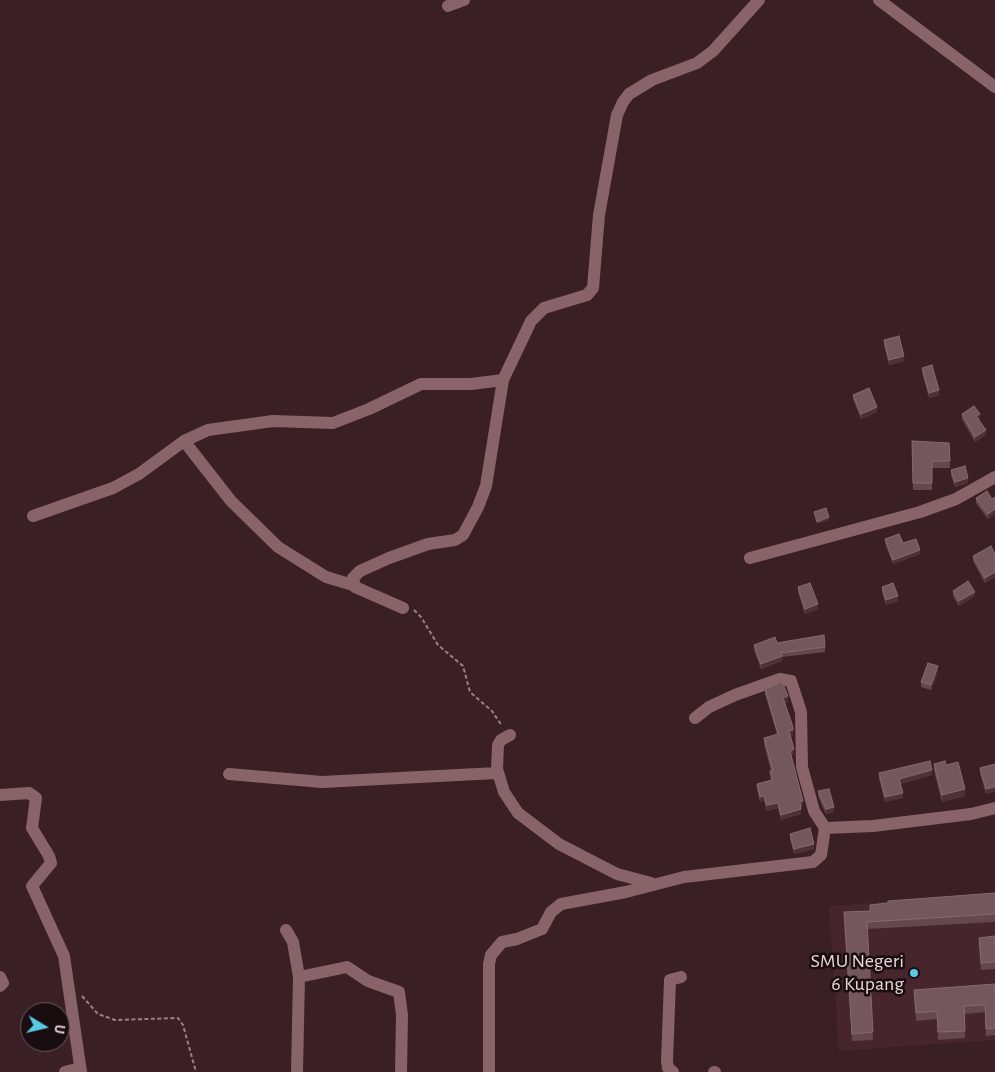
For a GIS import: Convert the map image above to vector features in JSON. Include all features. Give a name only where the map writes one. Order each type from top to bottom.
[{"type":"street","points":[[448,6],[464,0]]},
{"type":"street","points":[[354,585],[355,576],[379,562],[428,544],[455,540],[461,537],[478,507],[486,486],[503,380],[531,321],[544,308],[588,295],[593,288],[599,215],[618,115],[623,102],[629,94],[652,80],[697,63],[713,51],[759,0]]},
{"type":"street","points":[[879,0],[995,87]]},
{"type":"street","points":[[33,516],[113,488],[139,474],[184,441],[208,430],[273,421],[333,423],[370,409],[420,384],[471,384],[503,380]]},
{"type":"street","points":[[184,441],[231,501],[278,547],[326,578],[354,585],[366,594],[403,608]]},
{"type":"street","points":[[750,558],[920,512],[956,499],[995,477]]},
{"type":"street","points":[[489,1072],[489,964],[496,946],[542,929],[551,912],[570,900],[626,892],[684,876],[814,862],[821,855],[825,828],[814,811],[802,767],[802,712],[791,681],[780,679],[735,695],[709,707],[695,718]]},
{"type":"street","points":[[510,735],[501,740],[498,745],[497,774],[511,805],[531,824],[559,844],[617,874],[654,884]]},
{"type":"street","points":[[229,774],[322,782],[497,774]]},
{"type":"street","points":[[0,796],[25,793],[36,798],[32,828],[49,856],[50,863],[32,886],[64,956],[80,1070],[64,1072]]},
{"type":"street","points":[[825,828],[873,826],[971,814],[995,808]]},
{"type":"street","points":[[286,930],[293,942],[299,977],[297,1072]]},
{"type":"street","points":[[299,977],[347,967],[368,981],[398,990],[401,999],[401,1072]]},
{"type":"street","points":[[0,977],[3,983],[0,986]]},
{"type":"street","points":[[673,1072],[668,1068],[667,1061],[670,980],[680,978]]},
{"type":"path","points":[[403,608],[410,608],[419,615],[438,645],[463,666],[470,692],[492,711],[510,735]]},
{"type":"path","points":[[79,990],[87,1003],[98,1014],[115,1020],[178,1018],[183,1025],[196,1072]]},
{"type":"shaded area","name":"SMU Negeri 6 Kupang","points":[[995,894],[995,1040],[839,1051],[829,906]]},
{"type":"building","points":[[899,336],[904,356],[889,360],[884,340]]},
{"type":"building","points":[[932,365],[939,390],[929,393],[922,368]]},
{"type":"building","points":[[869,388],[877,407],[861,414],[853,395]]},
{"type":"building","points":[[974,406],[980,414],[976,416],[986,430],[975,437],[962,414]]},
{"type":"building","points":[[912,441],[949,443],[950,461],[932,461],[932,483],[913,483]]},
{"type":"building","points":[[965,466],[968,478],[955,482],[951,470]]},
{"type":"building","points":[[987,491],[992,499],[995,497],[995,509],[988,514],[976,498]]},
{"type":"building","points":[[826,508],[829,517],[817,522],[814,512]]},
{"type":"building","points":[[899,534],[903,543],[916,539],[920,550],[893,560],[885,539]]},
{"type":"building","points":[[991,546],[995,554],[995,572],[985,578],[973,556]]},
{"type":"building","points":[[968,581],[975,592],[959,601],[953,591]]},
{"type":"building","points":[[810,583],[818,604],[805,609],[798,587]]},
{"type":"building","points":[[893,583],[898,596],[886,600],[882,587]]},
{"type":"building","points":[[824,635],[825,647],[780,653],[782,656],[761,664],[754,645],[775,637],[777,643]]},
{"type":"building","points":[[928,663],[938,666],[931,685],[921,682]]},
{"type":"building","points":[[782,682],[788,696],[783,698],[793,727],[793,730],[789,731],[794,749],[790,751],[803,801],[800,802],[801,809],[781,815],[778,803],[767,805],[764,796],[760,797],[757,784],[772,780],[770,771],[773,771],[764,738],[778,734],[765,689]]},
{"type":"building","points":[[930,761],[932,770],[899,779],[903,793],[885,797],[879,773]]},
{"type":"building","points":[[945,761],[946,765],[958,762],[965,789],[942,795],[934,764]]},
{"type":"building","points":[[995,764],[995,787],[986,789],[980,768]]},
{"type":"building","points":[[829,789],[834,807],[826,809],[818,791]]},
{"type":"building","points":[[810,828],[814,844],[794,849],[790,834]]},
{"type":"building","points":[[995,893],[995,914],[867,922],[873,1032],[852,1034],[844,912],[870,911],[870,905],[888,903],[888,901]]},
{"type":"building","points":[[995,936],[995,962],[981,963],[979,938]]},
{"type":"building","points":[[995,984],[995,1028],[986,1029],[985,1005],[964,1006],[965,1031],[938,1032],[937,1011],[916,1013],[914,990]]},
{"type":"place","name":"SMU Negeri 6 Kupang","points":[[914,973]]}]
